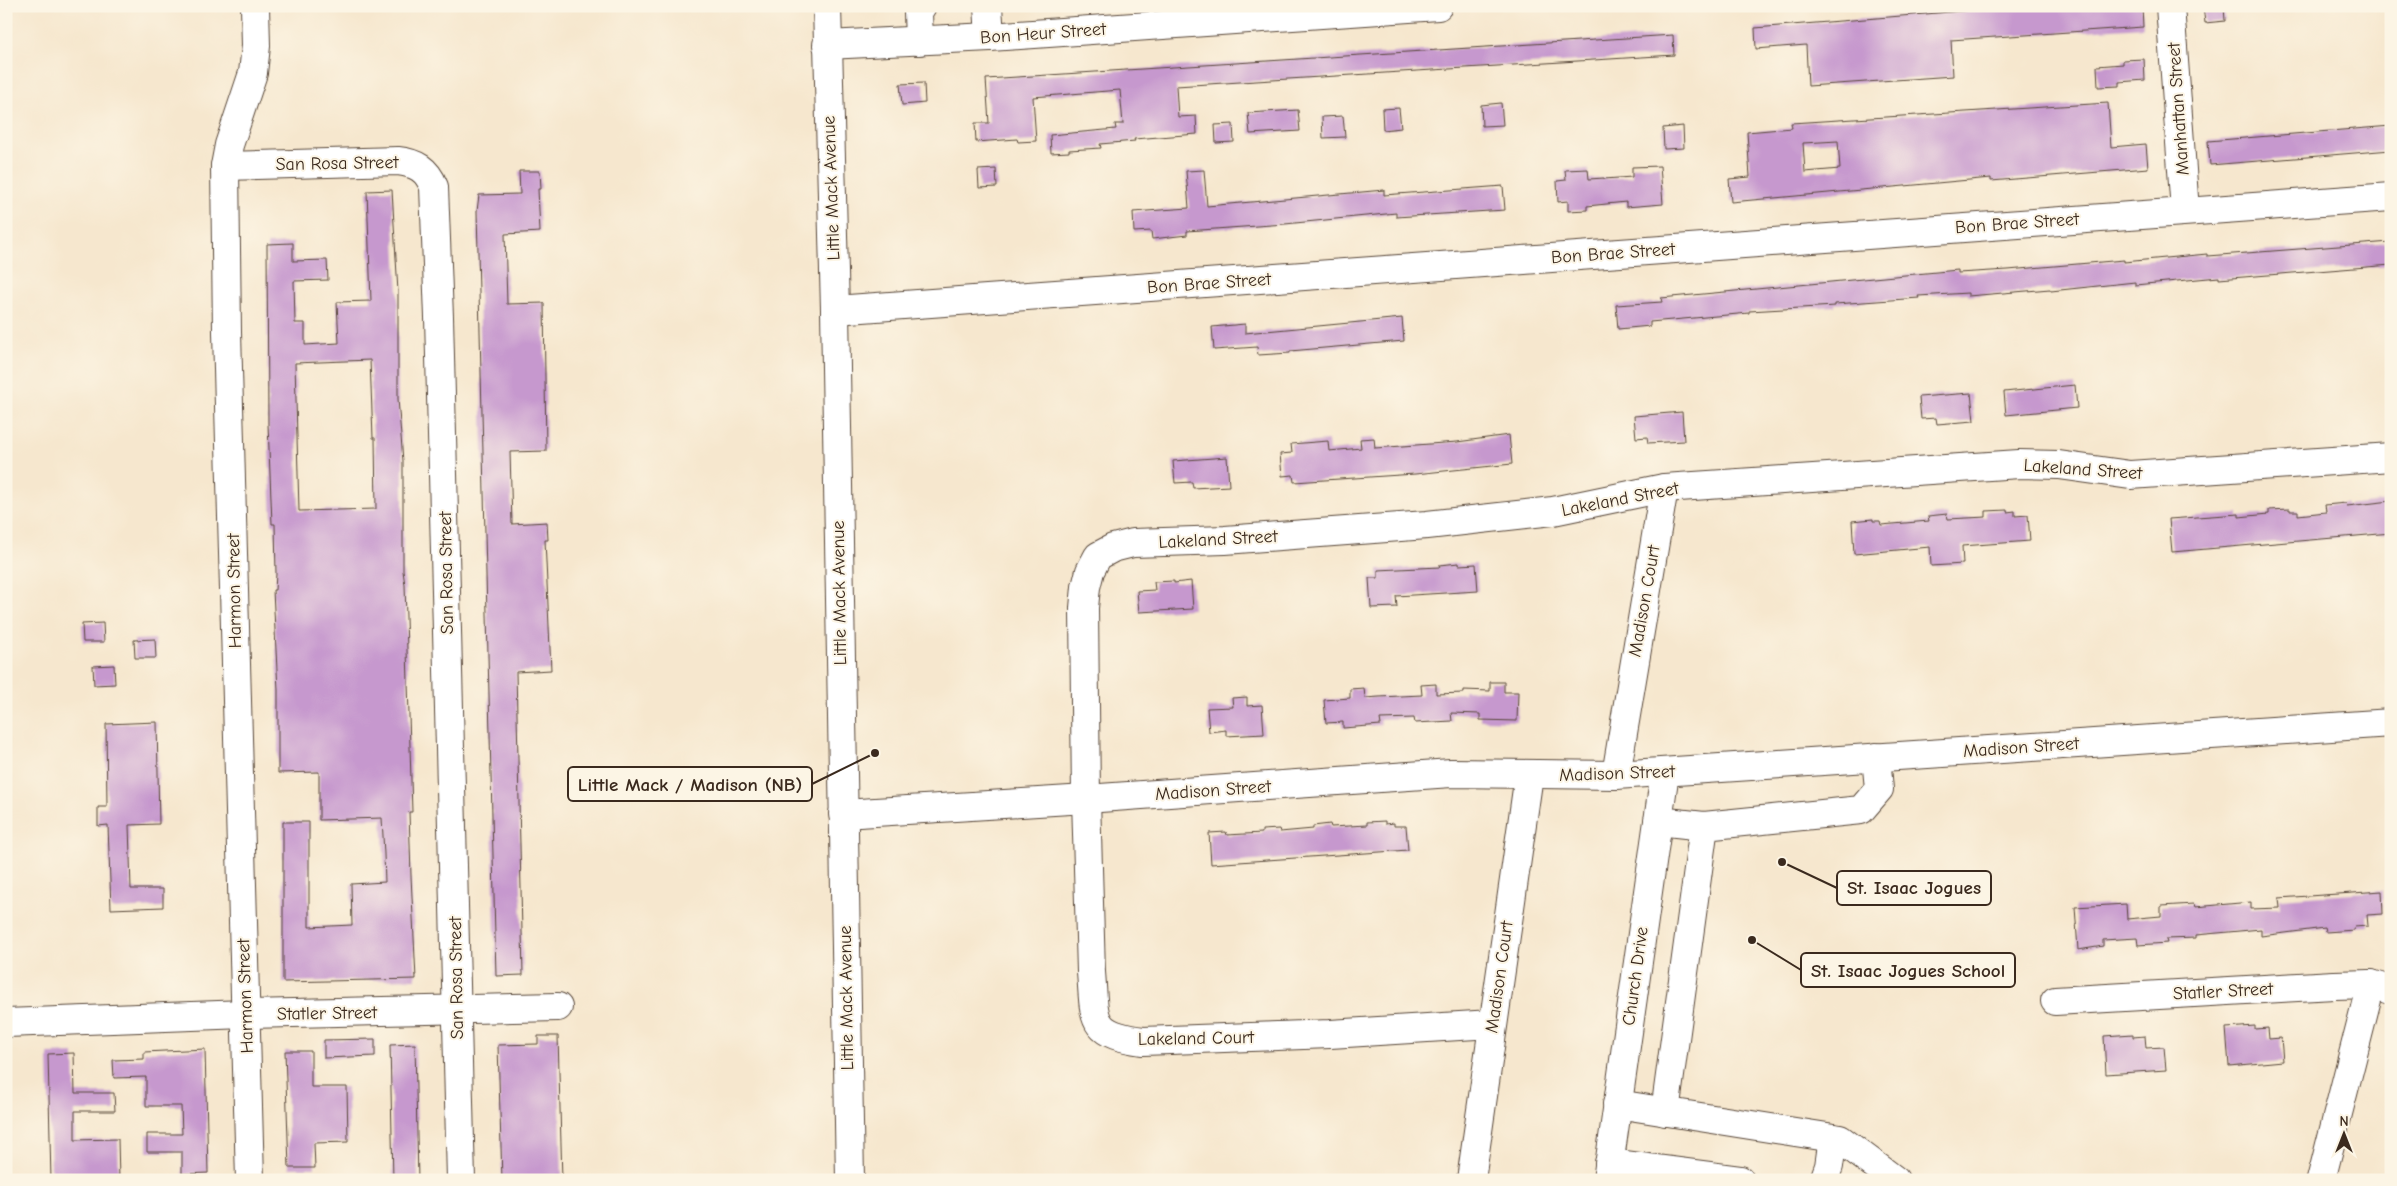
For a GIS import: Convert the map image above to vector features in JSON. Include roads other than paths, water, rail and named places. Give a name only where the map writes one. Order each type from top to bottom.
[{"type":"street","name":"Harmon Street","points":[[250,1180],[225,166],[229,145],[254,73],[256,46],[255,6]]},
{"type":"street","name":"Little Mack Avenue","points":[[827,6],[835,310],[850,1180]]},
{"type":"street","points":[[919,41],[918,12],[922,6]]},
{"type":"street","points":[[988,6],[990,37]]},
{"type":"street","name":"Bon Heur Street","points":[[827,45],[990,37],[1438,6]]},
{"type":"street","name":"Manhattan Street","points":[[2170,6],[2185,211]]},
{"type":"street","name":"San Rosa Street","points":[[225,166],[398,161],[420,166],[430,176],[434,187],[440,317],[461,1180]]},
{"type":"street","name":"Bon Brae Street","points":[[835,310],[2391,197]]},
{"type":"street","name":"Lakeland Street","points":[[1086,800],[1083,661],[1086,587],[1090,571],[1098,556],[1113,548],[1132,543],[1226,540],[1427,525],[1553,511],[1664,488],[2020,464],[2059,465],[2130,475],[2391,457]]},
{"type":"street","name":"Madison Court","points":[[1616,775],[1664,488]]},
{"type":"street","name":"Madison Street","points":[[843,814],[1086,800],[1451,773],[1616,775],[2391,723]]},
{"type":"street","points":[[1658,821],[1704,826],[1861,810],[1879,788],[1876,757]]},
{"type":"street","name":"Church Drive","points":[[1608,1172],[1665,772]]},
{"type":"street","name":"Madison Court","points":[[1471,1180],[1529,775]]},
{"type":"street","name":"Lakeland Court","points":[[1086,800],[1094,1011],[1098,1022],[1106,1032],[1122,1038],[1143,1041],[1330,1034],[1492,1024]]},
{"type":"street","points":[[1665,1112],[1704,826]]},
{"type":"street","points":[[2320,1180],[2381,987]]},
{"type":"street","name":"Statler Street","points":[[2055,1001],[2381,987]]},
{"type":"street","name":"Statler Street","points":[[6,1023],[245,1014],[558,1007]]},
{"type":"street","points":[[1617,1104],[1840,1139],[1895,1180]]},
{"type":"street","points":[[1824,1180],[1829,1166],[1833,1138]]},
{"type":"street","points":[[1608,1172],[1740,1180]]},
{"type":"place","name":"Little Mack / Madison (NB)","points":[[875,753]]},
{"type":"place","name":"St. Isaac Jogues","points":[[1782,862]]},
{"type":"place","name":"St. Isaac Jogues School","points":[[1752,940]]}]
